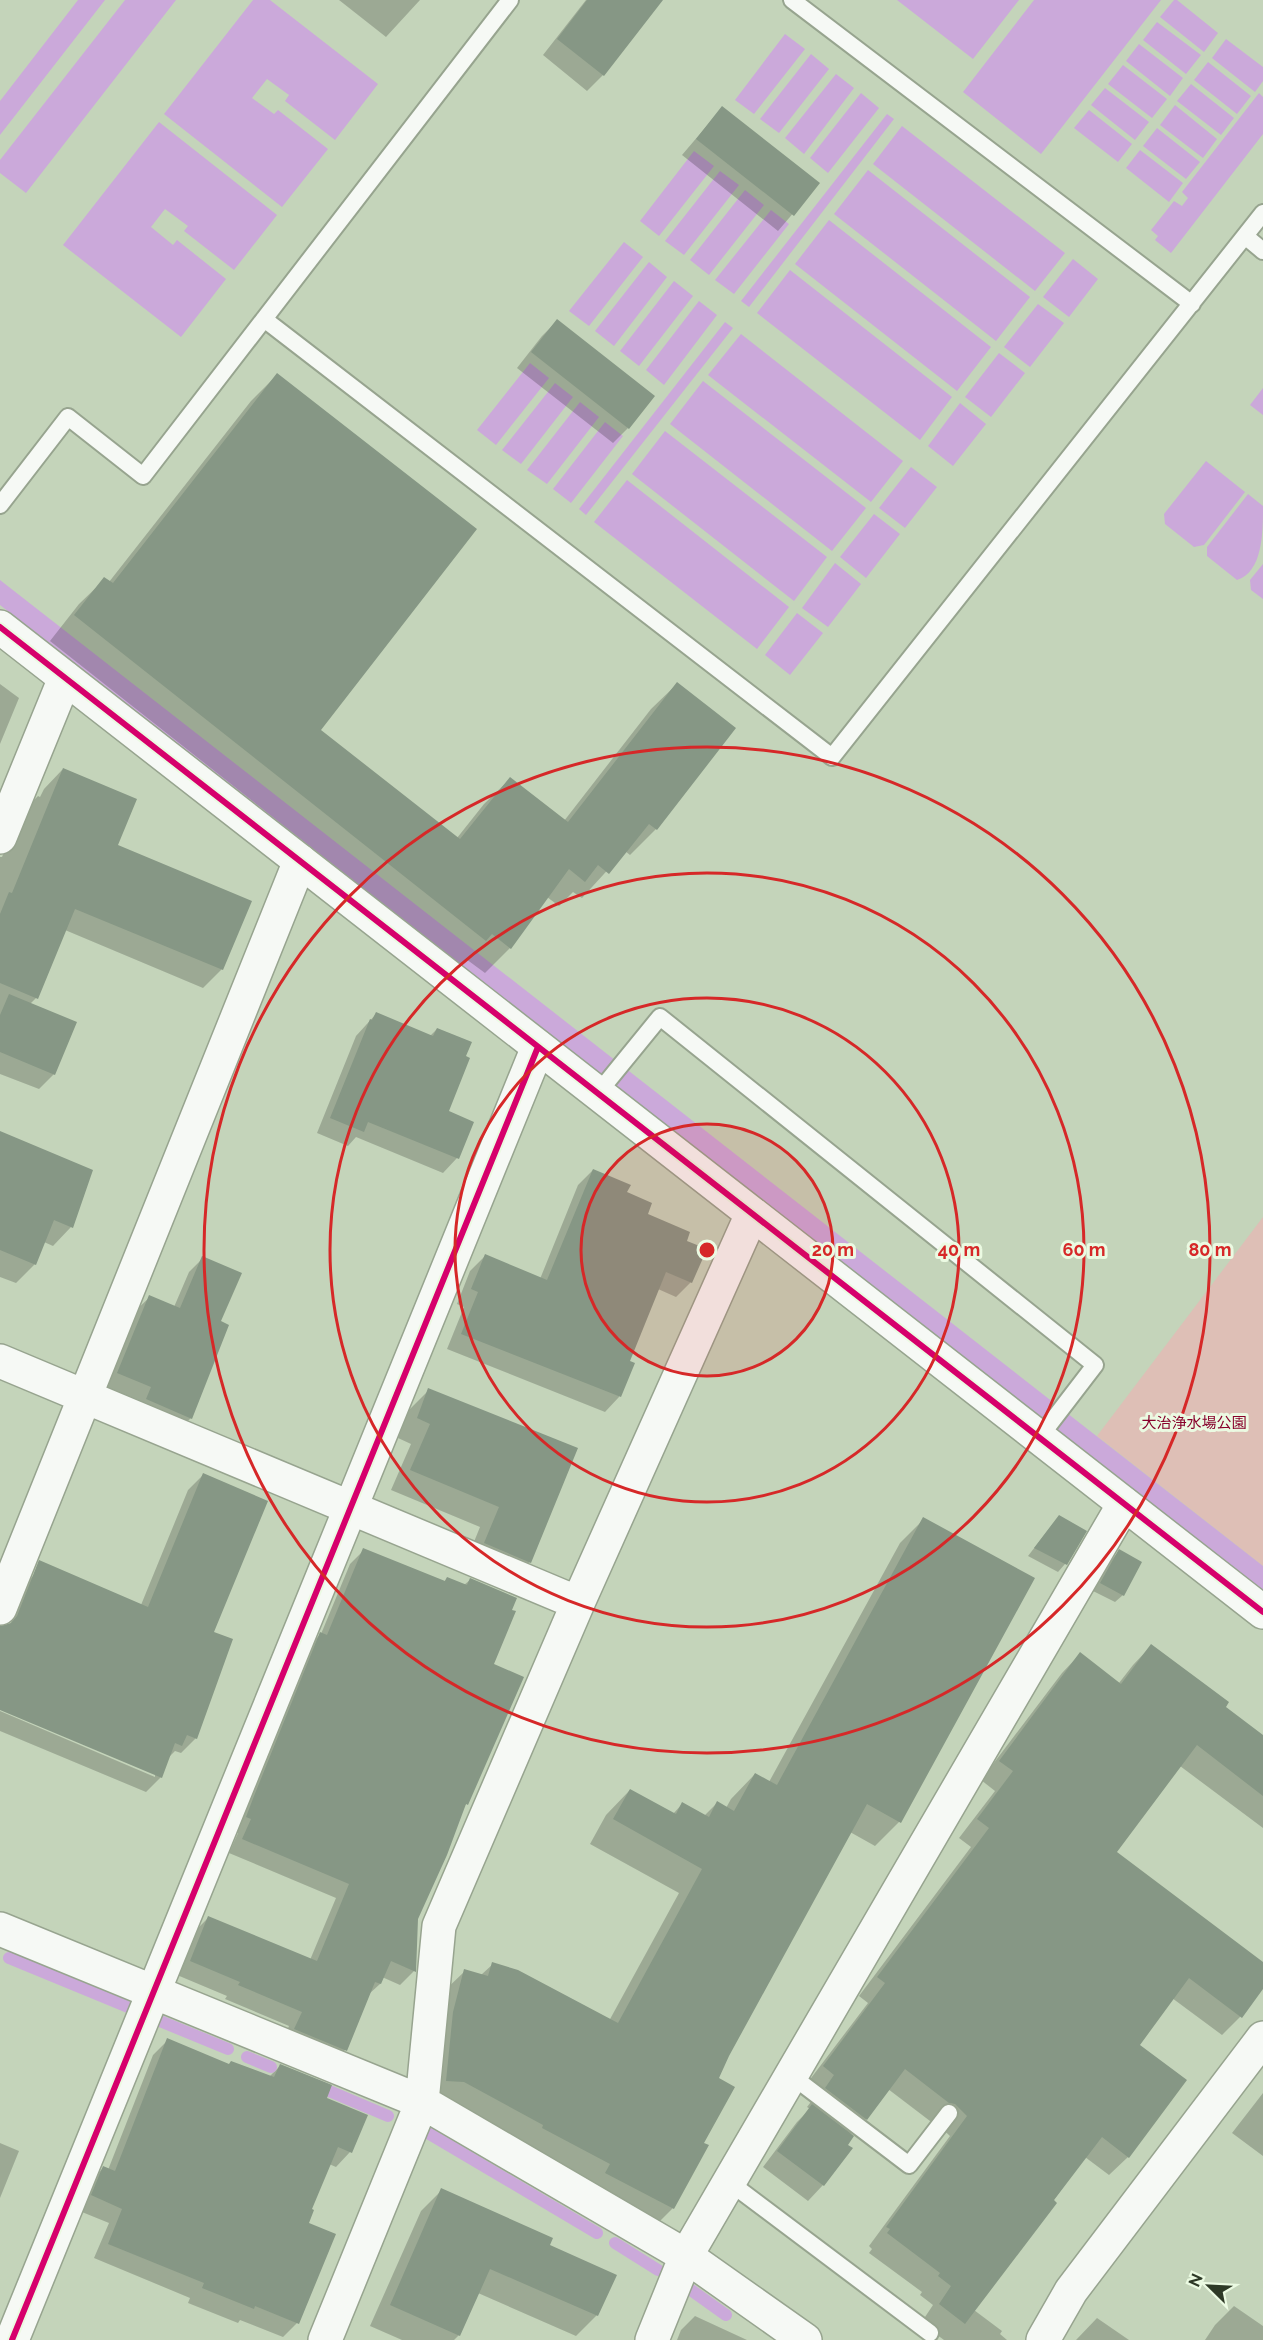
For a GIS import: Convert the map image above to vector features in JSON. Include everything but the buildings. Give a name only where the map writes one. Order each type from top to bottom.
[{"type":"street","points":[[0,627],[538,1047],[602,1088],[752,1214],[1043,1432],[1124,1504],[1263,1612]]},
{"type":"street","points":[[0,837],[65,678]]},
{"type":"street","points":[[0,1608],[300,861]]},
{"type":"street","points":[[12,2340],[538,1047]]},
{"type":"street","points":[[325,2340],[422,2102],[440,1926],[578,1602],[752,1214]]},
{"type":"street","points":[[0,1361],[578,1602]]},
{"type":"street","points":[[652,2340],[686,2256],[1124,1504]]},
{"type":"street","points":[[0,1929],[422,2102],[686,2256],[805,2340]]},
{"type":"street","points":[[1043,2340],[1071,2291],[1263,2038]]},
{"type":"lane","points":[[0,505],[68,417],[142,476],[510,0]]},
{"type":"lane","points":[[792,0],[1191,304]]},
{"type":"lane","points":[[264,319],[832,757],[1263,213]]},
{"type":"lane","points":[[1245,236],[1263,251]]},
{"type":"lane","points":[[602,1088],[660,1017],[1095,1365],[1043,1432]]},
{"type":"lane","points":[[792,2076],[909,2165],[948,2113]]},
{"type":"lane","points":[[729,2182],[930,2333]]},
{"type":"green space","name":"大治浄水場公園","points":[[1263,1217],[1263,1566],[1097,1436]]},
{"type":"shaded area","points":[[78,0],[105,0],[0,135],[0,101]]},
{"type":"shaded area","points":[[125,0],[176,0],[26,193],[0,173],[0,160]]},
{"type":"shaded area","points":[[253,0],[270,0],[378,84],[335,140],[285,101],[289,95],[267,79],[252,98],[274,114],[278,110],[328,149],[282,207],[164,114]]},
{"type":"shaded area","points":[[897,0],[1019,0],[973,59]]},
{"type":"shaded area","points":[[1034,0],[1161,0],[1041,154],[963,92]]},
{"type":"shaded area","points":[[1174,0],[1177,0],[1218,33],[1204,52],[1160,17]]},
{"type":"shaded area","points":[[1157,22],[1201,55],[1186,74],[1143,40]]},
{"type":"shaded area","points":[[785,34],[805,49],[754,114],[735,100]]},
{"type":"shaded area","points":[[1226,39],[1263,67],[1263,81],[1255,92],[1212,58]]},
{"type":"shaded area","points":[[1139,44],[1183,78],[1170,96],[1126,61]]},
{"type":"shaded area","points":[[811,54],[829,69],[779,133],[760,119]]},
{"type":"shaded area","points":[[1208,62],[1251,96],[1237,114],[1194,80]]},
{"type":"shaded area","points":[[1123,65],[1167,99],[1152,118],[1108,84]]},
{"type":"shaded area","points":[[836,74],[854,88],[804,154],[785,138]]},
{"type":"shaded area","points":[[1191,84],[1234,118],[1221,135],[1177,101]]},
{"type":"shaded area","points":[[1105,88],[1149,122],[1135,140],[1091,105]]},
{"type":"shaded area","points":[[861,93],[879,108],[828,173],[810,158]]},
{"type":"shaded area","points":[[1259,93],[1263,97],[1263,134],[1171,253],[1155,240],[1158,236],[1151,230],[1174,201],[1182,206],[1188,198],[1182,192]]},
{"type":"shaded area","points":[[1175,105],[1217,139],[1203,158],[1160,125]]},
{"type":"shaded area","points":[[1089,110],[1132,144],[1118,162],[1074,128]]},
{"type":"shaded area","points":[[887,114],[894,119],[749,307],[741,301]]},
{"type":"shaded area","points":[[159,122],[277,215],[234,270],[184,231],[188,226],[165,209],[151,227],[173,245],[177,240],[226,279],[181,337],[63,245]]},
{"type":"shaded area","points":[[902,126],[1065,253],[1035,291],[873,164]]},
{"type":"shaded area","points":[[1157,128],[1200,162],[1186,179],[1143,146]]},
{"type":"shaded area","points":[[1140,150],[1183,183],[1169,202],[1126,168]]},
{"type":"shaded area","points":[[694,151],[714,166],[659,236],[640,221]]},
{"type":"shaded area","points":[[868,170],[1030,297],[996,341],[834,214]]},
{"type":"shaded area","points":[[720,171],[739,185],[684,255],[665,241]]},
{"type":"shaded area","points":[[745,190],[764,205],[709,275],[690,260]]},
{"type":"shaded area","points":[[771,210],[789,224],[734,294],[715,280]]},
{"type":"shaded area","points":[[829,220],[991,347],[957,391],[795,264]]},
{"type":"shaded area","points":[[624,242],[643,257],[589,326],[569,311]]},
{"type":"shaded area","points":[[1073,259],[1098,279],[1069,317],[1043,297]]},
{"type":"shaded area","points":[[649,262],[667,277],[614,346],[595,331]]},
{"type":"shaded area","points":[[790,270],[952,397],[920,440],[757,313]]},
{"type":"shaded area","points":[[674,281],[693,296],[639,366],[620,351]]},
{"type":"shaded area","points":[[699,301],[717,315],[664,385],[646,370]]},
{"type":"shaded area","points":[[1038,304],[1064,323],[1030,367],[1004,347]]},
{"type":"shaded area","points":[[725,322],[733,328],[586,515],[579,509]]},
{"type":"shaded area","points":[[741,334],[903,461],[871,502],[708,375]]},
{"type":"shaded area","points":[[999,353],[1025,373],[991,417],[965,397]]},
{"type":"shaded area","points":[[530,363],[549,378],[496,445],[477,430]]},
{"type":"shaded area","points":[[703,381],[866,508],[832,551],[670,424]]},
{"type":"shaded area","points":[[555,383],[573,397],[521,464],[502,450]]},
{"type":"shaded area","points":[[1263,388],[1263,415],[1250,405]]},
{"type":"shaded area","points":[[580,402],[599,417],[547,484],[527,470]]},
{"type":"shaded area","points":[[960,403],[986,424],[953,466],[928,446]]},
{"type":"shaded area","points":[[605,422],[623,436],[571,503],[553,489]]},
{"type":"shaded area","points":[[665,431],[827,557],[794,601],[632,474]]},
{"type":"shaded area","points":[[1206,461],[1245,492],[1204,545],[1194,547],[1165,524],[1164,514]]},
{"type":"shaded area","points":[[911,467],[937,487],[905,528],[879,508]]},
{"type":"shaded area","points":[[627,480],[789,607],[757,649],[594,522]]},
{"type":"shaded area","points":[[1248,494],[1263,506],[1262,539],[1257,560],[1252,569],[1246,576],[1237,580],[1207,556],[1207,547]]},
{"type":"shaded area","points":[[874,514],[900,534],[866,578],[840,557]]},
{"type":"shaded area","points":[[835,563],[861,584],[828,627],[802,608]]},
{"type":"shaded area","points":[[1263,564],[1263,599],[1251,590],[1250,580]]},
{"type":"shaded area","points":[[0,580],[1263,1566],[1263,1592],[0,605]]},
{"type":"shaded area","points":[[797,613],[823,633],[790,675],[765,655]]},
{"type":"waterway","points":[[9,1958],[128,2007]]},
{"type":"waterway","points":[[160,2021],[228,2049]]},
{"type":"waterway","points":[[247,2057],[271,2067]]},
{"type":"waterway","points":[[315,2085],[388,2116]]},
{"type":"waterway","points":[[428,2133],[597,2233]]},
{"type":"waterway","points":[[615,2243],[658,2270]]},
{"type":"waterway","points":[[691,2290],[726,2315]]},
{"type":"cycle path","points":[[0,627],[1263,1612]]},
{"type":"cycle path","points":[[12,2340],[538,1047]]}]
